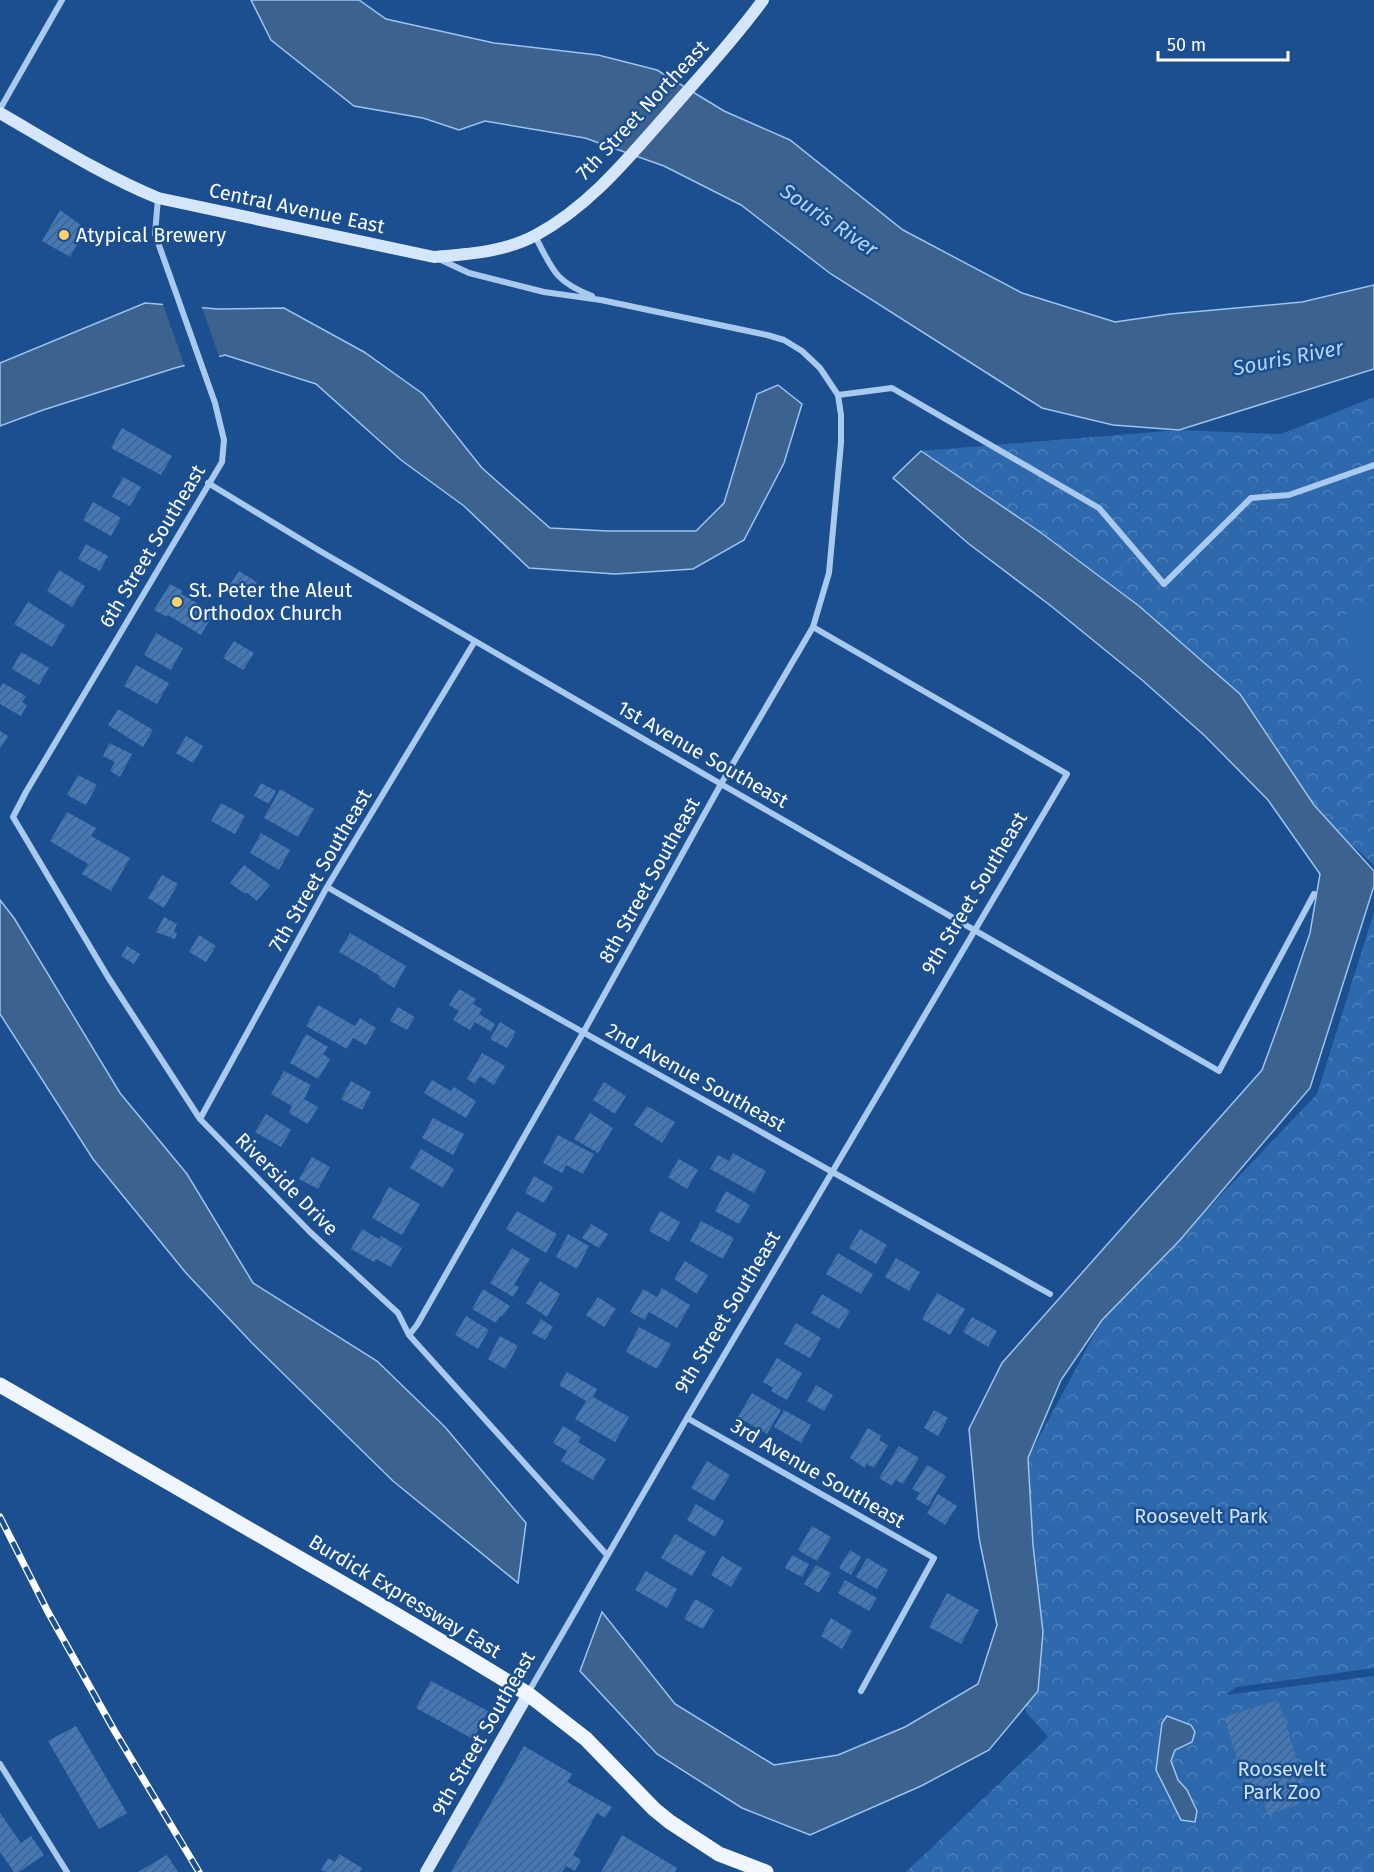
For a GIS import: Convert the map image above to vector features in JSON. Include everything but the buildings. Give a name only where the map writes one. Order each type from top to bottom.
[{"type":"main road","name":"Burdick Expressway East","points":[[0,1385],[464,1654],[528,1694],[586,1739],[654,1809],[670,1822],[719,1854],[762,1871]]},
{"type":"street","points":[[0,111],[62,0]]},
{"type":"street","name":"7th Street Northeast","points":[[434,257],[471,254],[509,246],[535,236],[572,211],[610,178],[742,29],[763,0]]},
{"type":"street","name":"Central Avenue East","points":[[0,111],[98,171],[158,198],[434,257],[470,273],[544,292],[601,300],[784,340],[802,351],[820,368],[838,395],[841,416]]},
{"type":"street","name":"6th Street Southeast","points":[[26,792],[222,462],[224,440],[212,394],[155,234],[158,198]]},
{"type":"street","name":"Central Avenue East","points":[[535,236],[556,276],[573,289],[601,300]]},
{"type":"street","points":[[838,395],[892,388],[1089,502],[1099,508],[1164,584],[1251,498],[1289,495],[1374,465]]},
{"type":"street","name":"8th Street Southeast","points":[[409,1335],[417,1325],[813,627],[829,573],[841,443],[841,416]]},
{"type":"street","name":"1st Avenue Southeast","points":[[208,483],[475,641],[1219,1071],[1314,894]]},
{"type":"street","name":"9th Street Southeast","points":[[426,1872],[607,1555],[1067,774],[813,627]]},
{"type":"street","name":"7th Street Southeast","points":[[200,1119],[327,887],[475,641]]},
{"type":"street","name":"Riverside Drive","points":[[26,792],[13,817],[108,977],[200,1119],[310,1232],[398,1313],[409,1335],[607,1555]]},
{"type":"street","name":"2nd Avenue Southeast","points":[[327,887],[1050,1294]]},
{"type":"street","name":"3rd Avenue Southeast","points":[[687,1418],[934,1558],[861,1691]]},
{"type":"street","points":[[0,1764],[66,1872]]},
{"type":"green space","points":[[1374,397],[1374,865],[921,451],[1179,430],[1281,434]]},
{"type":"green space","points":[[1374,604],[1374,719],[1340,617]]},
{"type":"green space","name":"Roosevelt Park","points":[[1374,912],[1374,1668],[1237,1687],[1225,1695],[1374,1676],[1374,1872],[906,1872],[1048,1737],[1026,1712],[1028,1458],[1102,1320],[1317,1094]]},
{"type":"water","name":"Souris River","points":[[251,0],[359,0],[386,19],[494,43],[598,55],[657,70],[724,111],[790,140],[903,230],[1022,293],[1115,322],[1170,314],[1302,302],[1374,285],[1374,369],[1179,430],[1113,425],[1042,408],[831,274],[741,205],[664,166],[585,138],[485,121],[459,130],[423,118],[354,106],[271,40]]},
{"type":"water","points":[[145,303],[218,309],[284,308],[364,352],[423,394],[482,468],[550,528],[608,531],[696,531],[724,503],[757,394],[778,385],[802,404],[784,463],[744,540],[693,569],[615,574],[529,568],[464,506],[401,460],[316,384],[225,355],[175,368],[0,426],[0,363]]},
{"type":"water","points":[[921,451],[1040,532],[1139,606],[1240,694],[1314,805],[1374,871],[1374,886],[1310,1088],[1180,1240],[1102,1320],[1061,1380],[1028,1458],[1033,1545],[1043,1632],[1038,1691],[989,1750],[921,1786],[810,1835],[742,1808],[657,1754],[580,1671],[602,1612],[675,1704],[774,1765],[838,1755],[905,1727],[978,1684],[997,1625],[979,1538],[969,1429],[1002,1363],[1262,1070],[1310,933],[1320,874],[1268,800],[1205,736],[1142,680],[1051,606],[969,544],[893,478]]},
{"type":"water","points":[[0,900],[14,918],[120,1093],[187,1174],[253,1283],[377,1361],[445,1427],[526,1523],[518,1583],[393,1481],[252,1343],[186,1273],[93,1159],[0,1014]]},
{"type":"water","points":[[1167,1716],[1191,1725],[1195,1732],[1192,1742],[1175,1750],[1171,1761],[1178,1780],[1187,1790],[1197,1811],[1195,1822],[1181,1820],[1156,1770],[1162,1723]]},
{"type":"pier","points":[[162,302],[201,305],[220,359],[186,369]]},
{"type":"railway","points":[[0,1517],[48,1612],[114,1730],[199,1872]]},
{"type":"place","name":"Atypical Brewery","points":[[64,235]]},
{"type":"place","name":"St. Peter the Aleut Orthodox Church","points":[[177,602]]},
{"type":"park label","name":"Roosevelt Park Zoo","points":[[1282,1780]]}]
